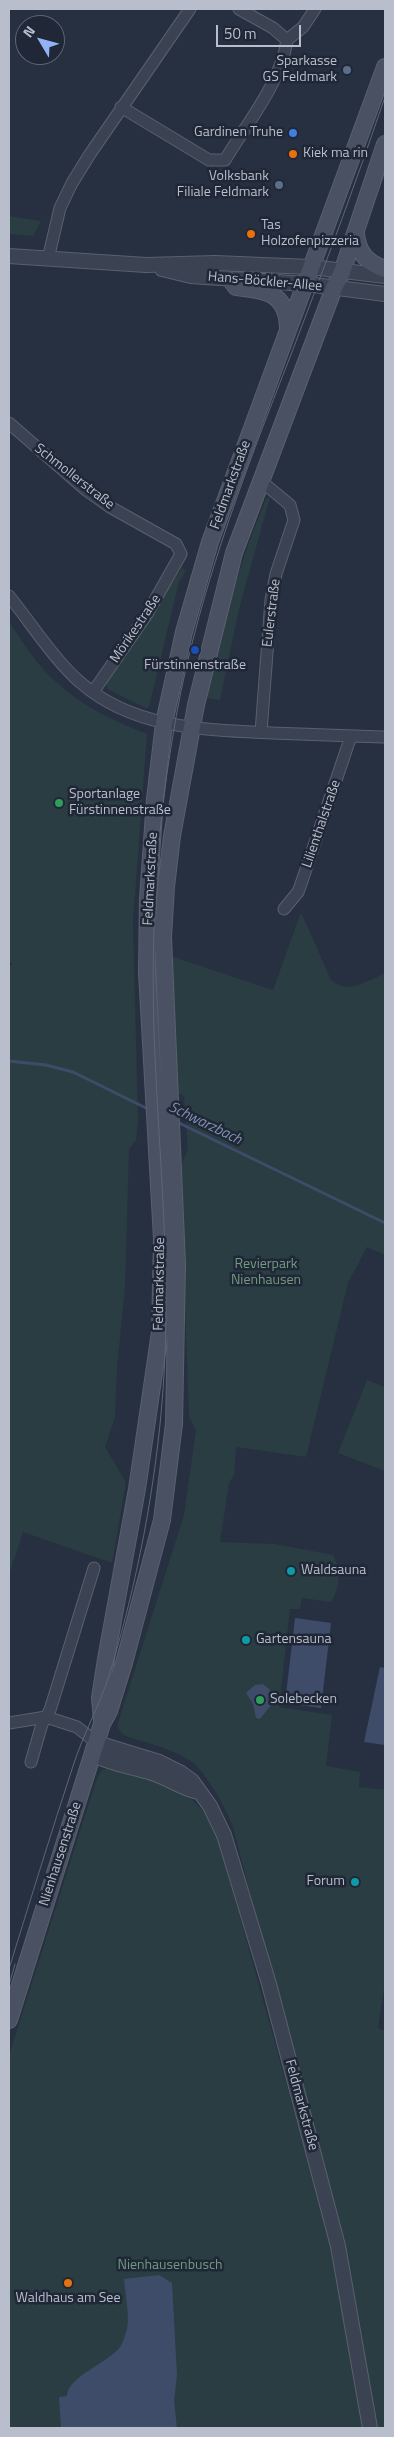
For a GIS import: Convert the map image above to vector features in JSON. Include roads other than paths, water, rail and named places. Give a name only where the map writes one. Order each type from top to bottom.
[{"type":"main road","name":"Feldmarkstraße","points":[[95,1749],[124,1663],[162,1520],[174,1424],[176,1264],[171,1138],[161,1103],[147,972],[148,899],[155,799],[164,722],[184,632],[210,542],[311,267],[382,86],[385,67]]},
{"type":"main road","name":"Feldmarkstraße","points":[[102,1724],[100,1698],[137,1489],[160,1332],[162,1248],[155,1129],[161,1103],[166,887],[172,836],[191,728],[209,644],[234,553],[334,288],[342,272],[385,144]]},
{"type":"main road","points":[[356,234],[357,247],[365,258],[372,265],[385,269]]},
{"type":"main road","points":[[231,280],[236,286],[257,289],[272,294],[281,302],[288,313],[288,332]]},
{"type":"main road","name":"Nienhausenstraße","points":[[9,2020],[95,1749]]},
{"type":"street","points":[[48,260],[60,208],[90,154],[190,9]]},
{"type":"street","points":[[239,9],[272,28],[287,40]]},
{"type":"street","points":[[122,107],[209,160],[225,160],[269,89],[285,52],[287,40],[304,28],[315,9]]},
{"type":"street","name":"Hans-Böckler-Allee","points":[[9,256],[146,265],[215,263],[311,267],[385,276]]},
{"type":"street","name":"Hans-Böckler-Allee","points":[[146,265],[191,276],[306,284],[385,294]]},
{"type":"street","name":"Schmollerstraße","points":[[9,423],[86,490],[110,507],[176,544],[181,554],[177,564]]},
{"type":"street","name":"Eulerstraße","points":[[260,732],[271,600],[276,574],[294,520],[290,505],[261,481]]},
{"type":"street","name":"Mörikestraße","points":[[93,692],[147,614],[177,564]]},
{"type":"street","points":[[9,596],[64,666],[93,692],[111,704],[164,722],[191,728],[385,737]]},
{"type":"street","name":"Lilienthalstraße","points":[[284,909],[298,892],[351,736]]},
{"type":"street","points":[[31,1762],[94,1568]]},
{"type":"street","points":[[9,1723],[46,1717],[77,1726],[95,1749]]},
{"type":"street","name":"Feldmarkstraße","points":[[95,1749],[170,1766],[192,1781],[210,1806],[224,1834],[269,1984],[338,2246],[370,2428]]},
{"type":"water","points":[[295,1618],[331,1623],[321,1708],[285,1703]]},
{"type":"water","points":[[380,1667],[385,1668],[385,1745],[364,1742]]},
{"type":"water","name":"Solebecken","points":[[263,1684],[270,1690],[268,1702],[271,1705],[260,1719],[256,1718],[253,1704],[246,1693],[255,1685]]},
{"type":"water","points":[[159,2275],[172,2283],[177,2375],[174,2401],[177,2428],[61,2428],[59,2397],[67,2396],[69,2389],[81,2376],[107,2359],[122,2343],[128,2324],[124,2279]]},
{"type":"waterway","name":"Schwarzbach","points":[[9,1061],[46,1065],[73,1072],[148,1109]]},
{"type":"waterway","name":"Schwarzbach","points":[[177,1122],[385,1223]]},
{"type":"tram line","points":[[9,1969],[73,1766],[109,1676],[137,1570],[156,1462],[163,1390],[166,1299],[154,1031],[154,922],[162,813],[181,691],[206,592],[221,544],[255,447],[340,225],[385,97]]},
{"type":"tram line","points":[[9,1985],[15,1964]]},
{"type":"place","name":"Sparkasse GS Feldmark","points":[[347,70]]},
{"type":"place","name":"Gardinen Truhe","points":[[293,133]]},
{"type":"place","name":"Kiek ma rin","points":[[293,154]]},
{"type":"place","name":"Volksbank Filiale Feldmark","points":[[279,185]]},
{"type":"place","name":"Tas Holzofenpizzeria","points":[[251,234]]},
{"type":"place","name":"Fürstinnenstraße","points":[[195,650]]},
{"type":"place","name":"Sportanlage Fürstinnenstraße","points":[[59,803]]},
{"type":"place","name":"Waldsauna","points":[[291,1571]]},
{"type":"place","name":"Gartensauna","points":[[246,1640]]},
{"type":"place","name":"Solebecken","points":[[260,1700]]},
{"type":"place","name":"Forum","points":[[355,1882]]},
{"type":"place","name":"Waldhaus am See","points":[[68,2283]]},
{"type":"park label","name":"Revierpark Nienhausen","points":[[266,1274]]},
{"type":"park label","name":"Nienhausenbusch","points":[[170,2266]]}]
